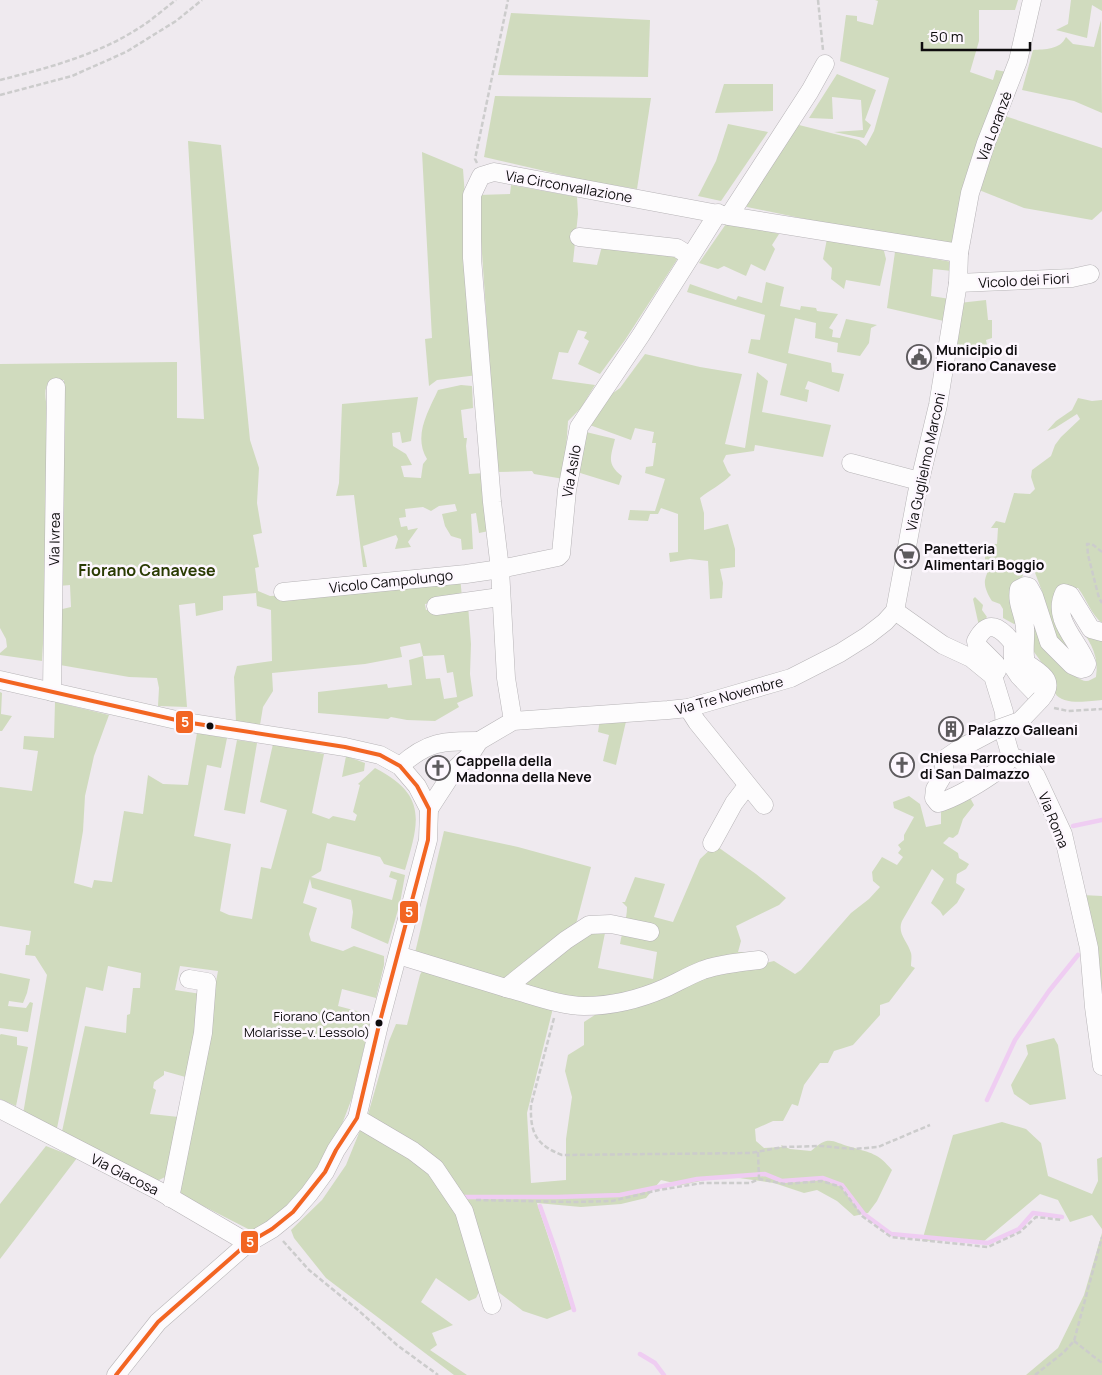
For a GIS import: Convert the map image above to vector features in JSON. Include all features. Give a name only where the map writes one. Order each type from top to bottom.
[{"type":"street","name":"Via Loranzè","points":[[959,253],[970,192],[986,143],[1018,61],[1032,0]]},
{"type":"street","name":"Via Asilo","points":[[500,569],[554,559],[561,554],[567,490],[579,427],[641,335],[690,256],[724,214],[810,91],[824,64]]},
{"type":"street","name":"Via Circonvallazione","points":[[482,176],[494,172],[724,214],[959,253]]},
{"type":"street","points":[[429,809],[455,769],[470,755],[479,741],[513,721],[506,678],[500,597],[500,569],[492,502],[472,258],[472,194],[482,176]]},
{"type":"street","points":[[579,237],[677,248],[690,256]]},
{"type":"street","name":"Via Guglielmo Marconi","points":[[895,611],[919,481],[935,419],[958,283],[959,253]]},
{"type":"street","name":"Vicolo dei Fiori","points":[[958,283],[1072,278],[1090,274]]},
{"type":"street","name":"Via Ivrea","points":[[52,692],[56,387]]},
{"type":"street","points":[[851,463],[919,481]]},
{"type":"street","name":"Vicolo Campolungo","points":[[283,592],[500,569]]},
{"type":"street","points":[[895,611],[943,645],[971,658],[993,676],[1004,712],[1005,736],[1011,758],[1006,766],[959,796],[938,803],[934,798],[935,789],[945,772],[944,760],[959,749],[995,730],[1020,721],[1047,690],[1048,683],[1042,674],[1026,663],[1024,657],[1025,626],[1018,599],[1019,589],[1024,586],[1030,587],[1049,642],[1072,666],[1081,669],[1085,668],[1087,664],[1066,628],[1062,616],[1059,603],[1064,593],[1070,596],[1091,629],[1102,632]]},
{"type":"street","points":[[436,606],[500,597]]},
{"type":"street","name":"Via Tre Novembre","points":[[513,721],[688,708],[791,678],[840,654],[867,636],[895,611]]},
{"type":"street","points":[[993,676],[997,671],[996,664],[977,645],[976,641],[983,630],[989,627],[1002,632],[1013,643],[1013,667],[1041,699]]},
{"type":"street","points":[[0,680],[185,722],[345,747],[380,755],[400,766],[417,786],[429,809],[428,840],[357,1118],[336,1150],[325,1172],[293,1212],[272,1229],[248,1242],[158,1322],[116,1375]]},
{"type":"street","points":[[688,708],[747,786],[764,805]]},
{"type":"street","points":[[400,766],[412,755],[429,745],[449,741],[479,741]]},
{"type":"street","name":"Via Roma","points":[[1011,758],[1019,759],[1036,776],[1063,834],[1089,948],[1102,1066]]},
{"type":"street","points":[[712,843],[734,803],[747,786]]},
{"type":"street","points":[[506,988],[566,940],[589,925],[611,924],[650,932]]},
{"type":"street","points":[[398,955],[506,988],[558,1002],[582,1006],[606,1005],[635,998],[663,989],[701,971],[720,965],[759,960]]},
{"type":"street","points":[[170,1198],[203,1033],[208,982],[189,979]]},
{"type":"street","name":"Via Giacosa","points":[[0,1109],[170,1198],[248,1242]]},
{"type":"street","points":[[357,1118],[412,1151],[435,1168],[464,1211],[492,1305]]},
{"type":"path","points":[[0,80],[53,66],[96,50],[139,28],[176,0]]},
{"type":"path","points":[[0,95],[72,76],[126,52],[176,21],[202,0]]},
{"type":"path","points":[[482,176],[475,159],[508,0]]},
{"type":"path","points":[[818,0],[824,64]]},
{"type":"path","points":[[1102,552],[1092,544],[1087,544],[1088,555],[1102,603]]},
{"type":"path","points":[[1041,699],[1056,710],[1068,711],[1102,708]]},
{"type":"path","points":[[558,1002],[531,1105],[533,1132],[540,1142],[551,1151],[562,1155],[758,1152],[783,1147],[821,1146],[854,1149],[878,1147],[930,1124]]},
{"type":"path","points":[[758,1152],[759,1178]]},
{"type":"path","points":[[458,1201],[612,1201],[702,1183],[750,1183],[759,1178],[785,1184],[822,1181],[841,1187],[862,1216],[891,1237],[988,1247],[1020,1232],[1036,1217],[1062,1220]]},
{"type":"path","points":[[272,1229],[309,1270],[397,1345],[438,1375]]},
{"type":"path","points":[[1035,1375],[1064,1352],[1074,1341],[1102,1237]]},
{"type":"path","points":[[1074,1341],[1102,1364]]},
{"type":"green space","points":[[875,0],[1018,0],[1015,10],[979,10],[979,41],[970,72],[993,80],[996,70],[1007,72],[956,246],[853,229],[747,207],[744,203],[791,123],[859,140],[866,146],[874,131],[889,78],[840,61],[846,15],[857,16],[857,21],[873,25],[878,1]]},
{"type":"green space","points":[[1071,0],[1102,0],[1102,11],[1092,5],[1087,38],[1056,30],[1068,24]]},
{"type":"green space","points":[[511,13],[650,20],[648,77],[498,75]]},
{"type":"green space","points":[[1101,20],[1102,113],[1074,101],[1022,90],[1033,50],[1056,47],[1066,37],[1073,44],[1094,47]]},
{"type":"green space","points":[[837,74],[876,90],[865,120],[871,125],[864,138],[834,132],[863,130],[861,100],[832,97],[833,119],[809,118]]},
{"type":"green space","points":[[724,84],[773,84],[773,111],[715,113]]},
{"type":"green space","points":[[495,96],[651,98],[637,189],[588,181],[484,157]]},
{"type":"green space","points":[[1005,116],[1102,148],[1102,211],[1092,220],[1024,208],[979,190]]},
{"type":"green space","points":[[728,124],[768,132],[721,201],[698,196],[716,161]]},
{"type":"green space","points":[[188,141],[221,145],[250,440],[259,468],[257,503],[262,533],[253,535],[259,567],[255,568],[258,591],[270,596],[289,595],[460,576],[462,598],[425,604],[426,610],[468,605],[471,644],[470,674],[473,696],[457,703],[459,707],[435,721],[318,713],[318,692],[387,684],[388,688],[412,685],[409,660],[423,656],[420,643],[400,647],[402,657],[365,664],[272,673],[273,691],[263,707],[260,725],[236,722],[234,677],[237,666],[272,661],[271,610],[257,606],[256,593],[223,596],[223,610],[196,616],[195,603],[179,605],[187,707],[158,706],[159,688],[157,678],[129,677],[60,665],[58,610],[71,607],[70,585],[59,586],[64,380],[49,382],[45,391],[47,409],[47,574],[42,661],[0,655],[7,647],[6,639],[0,628],[0,364],[177,362],[177,418],[204,419]],"holes":[[[444,655],[447,673],[453,672],[457,697],[444,699],[440,678],[426,679],[423,656]]]},
{"type":"green space","points":[[422,152],[463,169],[478,375],[437,380],[429,386],[425,339],[432,338]]},
{"type":"green space","points":[[511,185],[577,197],[578,214],[573,262],[597,265],[603,242],[680,255],[625,340],[600,374],[578,364],[589,341],[584,338],[587,332],[578,330],[568,353],[559,352],[552,379],[595,385],[581,408],[568,421],[564,479],[534,474],[532,471],[497,472],[478,195],[510,194]]},
{"type":"green space","points":[[728,221],[779,234],[772,245],[775,249],[765,271],[751,264],[746,276],[724,266],[718,269],[699,263]]},
{"type":"green space","points":[[827,239],[876,247],[884,251],[886,259],[880,286],[846,280],[844,289],[831,279],[832,268],[823,259]]},
{"type":"green space","points":[[895,252],[952,262],[952,271],[933,269],[931,296],[950,299],[948,322],[887,308]]},
{"type":"green space","points":[[766,282],[784,287],[780,306],[800,310],[801,306],[816,308],[817,311],[838,314],[829,328],[833,330],[832,337],[840,338],[846,319],[877,325],[871,328],[869,343],[860,356],[837,352],[838,343],[815,338],[816,323],[795,318],[788,353],[831,363],[832,372],[844,374],[839,392],[808,381],[805,389],[809,390],[807,402],[780,395],[787,364],[748,353],[751,339],[760,340],[765,315],[687,292],[690,284],[736,300],[738,296],[762,303]]},
{"type":"green space","points":[[986,300],[988,320],[992,320],[992,338],[986,340],[987,345],[949,357],[959,303]]},
{"type":"green space","points":[[645,354],[700,367],[742,374],[725,444],[745,448],[757,372],[768,381],[762,412],[831,425],[823,457],[755,445],[754,451],[726,455],[723,461],[731,475],[700,498],[704,513],[704,530],[728,524],[735,549],[735,567],[720,569],[723,583],[722,598],[710,599],[708,561],[690,559],[670,562],[669,553],[678,552],[678,514],[661,508],[658,514],[650,514],[648,521],[628,520],[630,510],[655,511],[665,479],[645,473],[646,467],[653,466],[656,443],[652,443],[654,432],[635,428],[631,440],[587,424],[602,401],[620,388]]},
{"type":"green space","points":[[461,385],[472,386],[473,408],[461,410],[464,438],[467,438],[469,474],[485,473],[489,531],[479,533],[476,513],[471,514],[473,549],[462,550],[461,539],[451,536],[445,526],[442,514],[457,511],[455,504],[439,506],[431,511],[423,507],[405,509],[406,517],[399,518],[401,527],[407,526],[408,530],[418,528],[408,542],[411,547],[395,549],[398,539],[396,535],[363,546],[367,567],[363,567],[354,495],[336,496],[339,483],[342,404],[418,397],[411,441],[402,443],[400,432],[392,433],[393,446],[406,454],[412,465],[401,466],[404,477],[421,478],[423,464],[427,459],[421,442],[422,433],[430,407],[438,390]]},
{"type":"green space","points":[[1078,398],[1092,401],[1102,400],[1102,623],[1078,588],[1063,588],[1079,662],[1066,654],[1043,612],[1043,594],[1031,562],[1021,569],[1023,576],[1015,582],[1021,621],[1014,624],[1003,618],[1003,609],[1000,604],[992,601],[985,583],[989,567],[985,566],[985,544],[997,544],[998,528],[991,528],[996,521],[1005,523],[1014,493],[1030,494],[1035,489],[1031,477],[1032,470],[1051,456],[1055,445],[1061,437],[1080,419],[1077,414],[1047,431],[1056,421],[1072,410]]},
{"type":"green space","points":[[586,432],[615,439],[611,459],[614,468],[622,476],[619,485],[577,472]]},
{"type":"green space","points":[[975,597],[983,605],[982,610],[987,617],[979,626],[973,599]]},
{"type":"green space","points":[[1025,602],[1059,657],[1075,675],[1084,681],[1096,677],[1097,670],[1091,646],[1081,629],[1102,636],[1102,700],[1070,701],[1064,700],[1055,693],[1055,681],[1029,645]]},
{"type":"green space","points":[[0,692],[2,693],[1,714],[12,716],[2,731],[0,731]]},
{"type":"green space","points":[[55,702],[109,715],[94,756],[85,796],[83,831],[74,883],[92,888],[94,880],[112,882],[124,811],[143,814],[148,775],[163,784],[188,785],[197,733],[227,738],[221,768],[207,765],[194,836],[231,844],[220,911],[229,915],[252,919],[261,867],[271,869],[287,810],[260,802],[273,744],[324,754],[312,813],[329,819],[333,816],[355,821],[357,815],[353,812],[360,785],[358,784],[375,768],[392,778],[404,789],[411,799],[415,811],[416,824],[405,870],[384,864],[380,857],[327,843],[321,871],[311,877],[392,900],[397,880],[389,877],[391,871],[405,875],[400,903],[388,944],[351,928],[353,912],[351,900],[312,888],[310,879],[303,903],[317,908],[309,934],[311,941],[343,951],[354,946],[384,956],[384,965],[376,998],[342,989],[338,1006],[372,1015],[352,1098],[334,1145],[315,1177],[279,1213],[254,1232],[176,1192],[218,971],[180,966],[175,990],[201,994],[189,1078],[164,1071],[164,1075],[154,1082],[153,1088],[156,1090],[150,1114],[179,1117],[167,1176],[155,1182],[61,1136],[85,1026],[126,1033],[127,1015],[130,1014],[133,988],[140,988],[141,973],[108,966],[103,991],[86,987],[56,1133],[23,1114],[47,975],[35,956],[25,955],[31,931],[0,926],[0,787],[32,791],[38,751],[23,749],[24,736],[54,738]]},
{"type":"green space","points":[[627,717],[616,765],[603,761],[609,735],[598,732],[600,719]]},
{"type":"green space","points":[[237,740],[257,743],[245,814],[224,810]]},
{"type":"green space","points":[[346,756],[365,763],[364,771],[342,777]]},
{"type":"green space","points":[[968,794],[974,805],[963,819],[958,834],[953,838],[949,837],[943,843],[958,853],[959,858],[969,864],[966,869],[957,874],[956,883],[965,889],[957,903],[943,916],[931,903],[944,879],[932,869],[902,921],[901,926],[911,953],[911,966],[915,968],[889,1002],[880,1005],[880,1015],[853,1045],[834,1051],[828,1063],[820,1063],[804,1085],[798,1106],[792,1104],[783,1121],[773,1121],[755,1129],[756,1141],[764,1148],[782,1147],[781,1145],[790,1149],[811,1151],[822,1142],[831,1141],[869,1152],[878,1157],[892,1170],[877,1201],[868,1213],[854,1216],[837,1201],[817,1190],[804,1193],[774,1183],[725,1176],[682,1185],[661,1180],[646,1198],[621,1204],[581,1207],[537,1203],[572,1309],[547,1319],[523,1311],[497,1291],[463,1202],[367,1118],[389,1041],[396,1024],[407,1025],[420,975],[424,967],[553,1008],[527,1113],[531,1183],[566,1180],[566,1139],[572,1097],[565,1071],[568,1055],[584,1045],[584,1022],[604,1009],[687,981],[774,961],[795,974],[801,970],[851,913],[869,899],[880,887],[873,881],[872,872],[882,857],[897,865],[903,857],[898,853],[901,849],[898,845],[904,840],[904,835],[914,817],[894,808],[893,802],[909,796],[920,804],[926,827],[941,824],[941,812],[953,806]]},
{"type":"green space","points":[[444,831],[518,847],[591,867],[575,928],[507,981],[414,957]]},
{"type":"green space","points":[[715,845],[786,898],[779,905],[736,926],[741,941],[738,952],[757,952],[665,983],[589,1004],[515,985],[577,934],[606,928],[598,968],[653,979],[657,952],[620,944],[627,912],[627,907],[622,902],[625,902],[635,877],[665,884],[654,917],[673,922],[700,859]]},
{"type":"green space","points":[[1082,895],[1102,896],[1102,1017]]},
{"type":"green space","points":[[0,973],[30,979],[23,1003],[9,1001],[8,1006],[26,1008],[30,1002],[33,1003],[28,1032],[0,1028]]},
{"type":"green space","points":[[1,1034],[17,1037],[17,1045],[28,1047],[16,1106],[0,1099]]},
{"type":"green space","points":[[1054,1038],[1058,1045],[1066,1099],[1030,1105],[1014,1094],[1011,1085],[1028,1054],[1026,1045]]},
{"type":"green space","points":[[1002,1122],[1026,1129],[1041,1143],[1048,1176],[1092,1194],[1098,1181],[1097,1159],[1102,1157],[1102,1229],[1092,1215],[1070,1222],[1058,1200],[1040,1194],[983,1242],[922,1241],[953,1135]]},
{"type":"green space","points":[[361,1128],[416,1160],[439,1184],[454,1206],[481,1288],[476,1298],[469,1301],[436,1278],[421,1302],[453,1325],[432,1333],[437,1345],[430,1350],[467,1375],[454,1375],[326,1278],[294,1238],[291,1230],[322,1200],[346,1165]]},
{"type":"green space","points":[[46,1146],[77,1158],[0,1259],[0,1204]]},
{"type":"green space","points":[[1102,1233],[1102,1375],[1026,1375],[1058,1348],[1084,1295]]},
{"type":"waterway","points":[[1073,826],[1102,820]]},
{"type":"waterway","points":[[987,1100],[1015,1040],[1049,991],[1078,955]]},
{"type":"waterway","points":[[462,1197],[620,1195],[697,1179],[765,1174],[782,1181],[823,1178],[842,1185],[864,1214],[891,1234],[988,1243],[1019,1229],[1033,1213],[1062,1217]]},
{"type":"waterway","points":[[540,1206],[574,1310]]},
{"type":"waterway","points":[[640,1354],[655,1363],[664,1375]]},
{"type":"transit line","name":"5","points":[[0,680],[185,722],[345,747],[380,755],[400,766],[417,786],[429,809],[428,840],[379,1025],[357,1118],[336,1150],[325,1172],[293,1212],[272,1229],[248,1243],[158,1322],[116,1375]]},
{"type":"place","name":"Municipio di Fiorano Canavese","points":[[919,357]]},
{"type":"place","name":"Panetteria Alimentari Boggio","points":[[907,556]]},
{"type":"place","name":"Palazzo Galleani","points":[[951,729]]},
{"type":"place","name":"Chiesa Parrocchiale di San Dalmazzo","points":[[902,765]]},
{"type":"place","name":"Cappella della Madonna della Neve","points":[[438,768]]},
{"type":"place","name":"Fiorano (Canton Molarisse-v. Lessolo)","points":[[379,1023]]},
{"type":"district","name":"Fiorano Canavese","points":[[147,570]]}]
